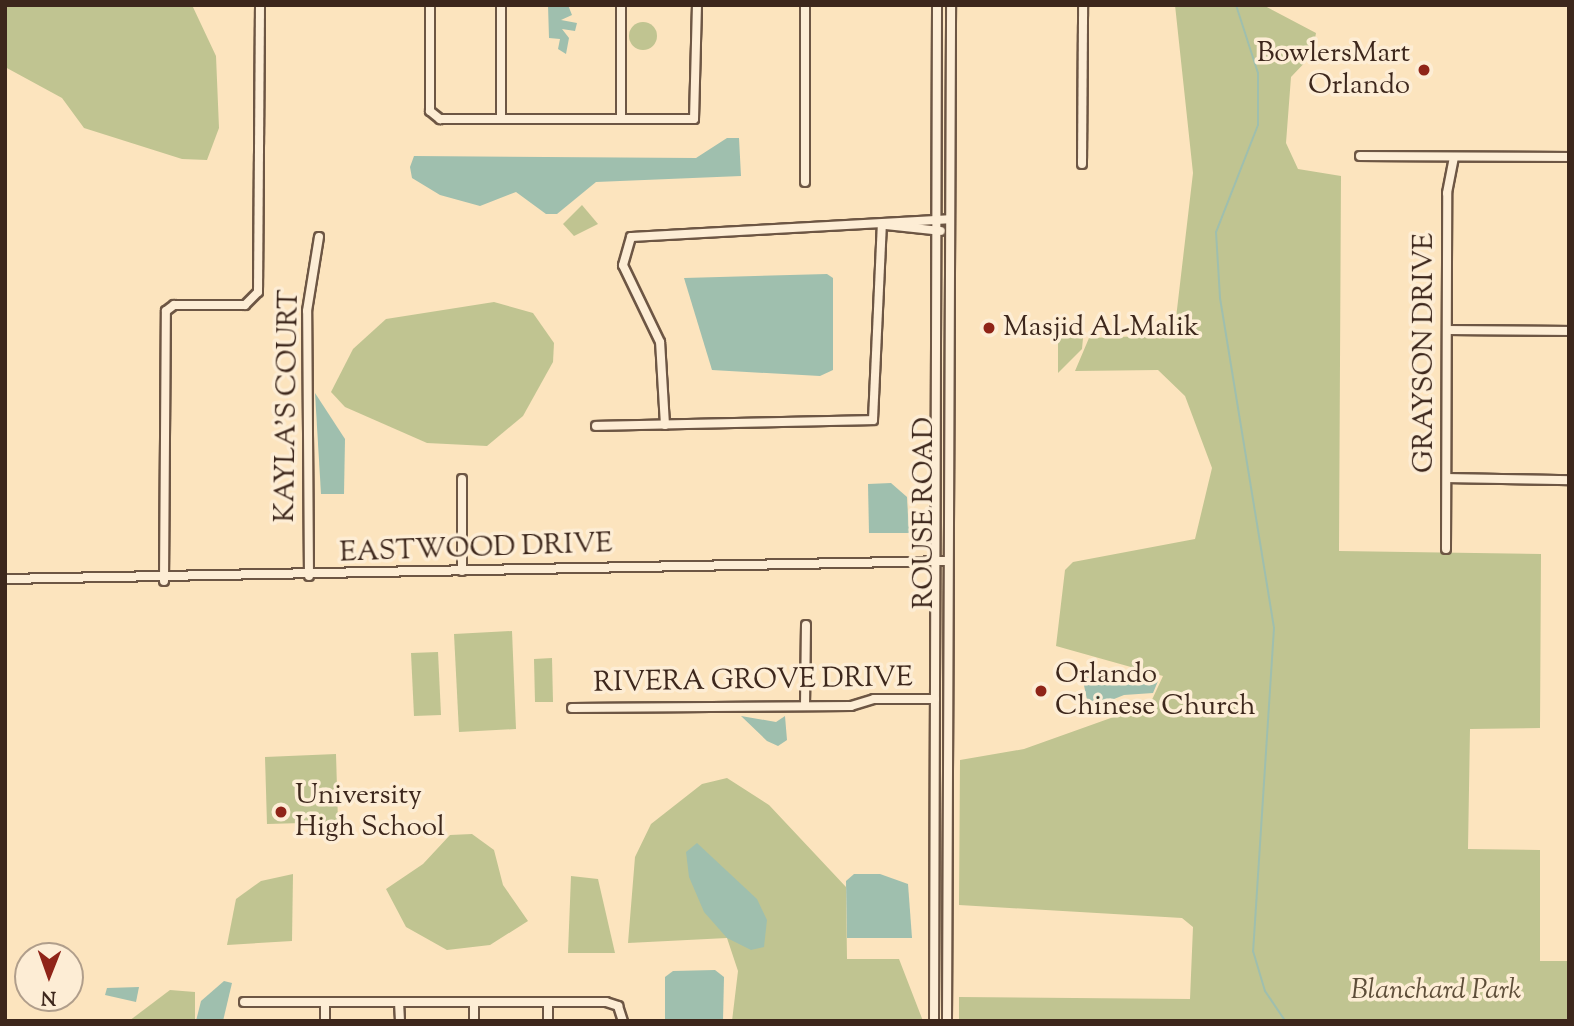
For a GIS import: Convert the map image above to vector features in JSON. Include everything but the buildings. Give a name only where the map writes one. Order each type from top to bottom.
[{"type":"street","points":[[164,580],[165,313],[174,305],[245,305],[258,292],[260,5]]},
{"type":"street","points":[[430,5],[432,114],[500,119],[621,119],[698,114],[697,5]]},
{"type":"street","points":[[500,5],[500,119]]},
{"type":"street","points":[[621,5],[621,119]]},
{"type":"street","points":[[805,5],[805,182]]},
{"type":"street","name":"ROUSE ROAD","points":[[934,1021],[937,5]]},
{"type":"street","name":"ROUSE ROAD","points":[[947,1021],[951,5]]},
{"type":"street","points":[[1082,164],[1083,5]]},
{"type":"street","points":[[1360,156],[1569,157]]},
{"type":"street","name":"GRAYSON DRIVE","points":[[1446,549],[1451,330],[1447,193],[1454,158]]},
{"type":"street","points":[[665,425],[660,342],[623,265],[631,237],[949,219]]},
{"type":"street","points":[[906,220],[906,231]]},
{"type":"street","points":[[882,224],[906,231],[949,230]]},
{"type":"street","points":[[596,426],[873,420],[882,224]]},
{"type":"street","name":"KAYLA'S COURT","points":[[309,576],[307,311],[319,237]]},
{"type":"street","points":[[1451,330],[1569,331]]},
{"type":"street","points":[[1449,478],[1569,480]]},
{"type":"street","points":[[462,479],[462,571]]},
{"type":"street","name":"EASTWOOD DRIVE","points":[[5,579],[164,580],[948,561]]},
{"type":"street","points":[[805,706],[806,625]]},
{"type":"street","name":"RIVERA GROVE DRIVE","points":[[572,708],[805,706],[935,699]]},
{"type":"street","points":[[325,1002],[325,1021]]},
{"type":"street","points":[[399,1002],[400,1021]]},
{"type":"street","points":[[474,1002],[474,1021]]},
{"type":"street","points":[[548,1002],[548,1021]]},
{"type":"street","points":[[244,1003],[611,1002],[622,1021]]},
{"type":"green space","points":[[5,5],[192,5],[216,56],[219,128],[207,160],[182,159],[84,128],[62,98],[5,67]]},
{"type":"green space","name":"Blanchard Park","points":[[1175,5],[1263,5],[1316,33],[1312,55],[1291,77],[1286,143],[1298,169],[1341,176],[1339,551],[1541,554],[1540,728],[1470,729],[1468,849],[1540,850],[1540,961],[1569,961],[1569,1021],[959,1021],[959,997],[1190,999],[1193,927],[1182,918],[959,905],[960,760],[1024,749],[1150,704],[1163,676],[1056,646],[1065,570],[1073,562],[1195,539],[1212,468],[1185,396],[1158,370],[1075,371],[1089,338],[1174,335],[1193,173]]},
{"type":"green space","points":[[643,22],[653,26],[657,36],[653,46],[643,50],[633,46],[629,36],[633,26]]},
{"type":"green space","points":[[582,205],[598,224],[574,236],[563,224]]},
{"type":"green space","points":[[494,302],[533,313],[554,343],[553,362],[523,416],[487,446],[427,443],[345,407],[331,392],[353,349],[386,319]]},
{"type":"green space","points":[[1067,324],[1083,338],[1082,349],[1058,373],[1058,326]]},
{"type":"green space","points":[[512,631],[516,729],[459,732],[454,634]]},
{"type":"green space","points":[[438,652],[441,715],[414,716],[411,653]]},
{"type":"green space","points":[[552,658],[553,702],[535,702],[534,659]]},
{"type":"green space","points":[[336,754],[338,822],[267,824],[265,757]]},
{"type":"green space","points":[[727,778],[769,805],[846,887],[847,959],[899,959],[923,1021],[732,1021],[738,971],[727,938],[628,943],[635,857],[651,824],[702,784]]},
{"type":"green space","points":[[472,834],[494,850],[503,885],[528,921],[490,945],[447,950],[406,927],[386,889],[423,864],[450,835]]},
{"type":"green space","points":[[293,874],[292,941],[227,945],[236,899],[261,881]]},
{"type":"green space","points":[[571,876],[598,879],[615,953],[568,953]]},
{"type":"green space","points":[[170,990],[195,992],[195,1021],[129,1021]]},
{"type":"shaded area","points":[[548,5],[568,5],[572,15],[561,20],[577,23],[575,31],[562,29],[569,38],[566,54],[558,49],[560,39],[549,38]]},
{"type":"shaded area","points":[[727,138],[739,138],[741,176],[596,182],[557,214],[546,214],[516,192],[480,206],[440,195],[412,178],[410,167],[414,156],[696,158]]},
{"type":"shaded area","points":[[827,274],[833,278],[833,370],[820,376],[712,370],[684,278]]},
{"type":"shaded area","points":[[315,393],[345,439],[344,494],[321,494]]},
{"type":"shaded area","points":[[891,483],[907,497],[909,533],[869,533],[868,484]]},
{"type":"shaded area","points":[[1089,672],[1106,685],[1158,681],[1153,693],[1124,695],[1089,709],[1082,676]]},
{"type":"shaded area","points":[[741,716],[776,722],[785,716],[787,740],[778,746],[767,741]]},
{"type":"shaded area","points":[[697,843],[757,899],[767,920],[764,947],[751,950],[727,938],[704,912],[689,877],[686,852]]},
{"type":"shaded area","points":[[854,874],[880,874],[908,884],[912,938],[847,938],[846,881]]},
{"type":"shaded area","points":[[715,970],[724,977],[723,1021],[665,1021],[665,977],[673,971]]},
{"type":"shaded area","points":[[224,981],[232,983],[223,1021],[196,1021],[201,1001]]},
{"type":"shaded area","points":[[139,987],[136,1002],[105,995],[107,988]]},
{"type":"waterway","points":[[1236,5],[1258,73],[1258,125],[1216,232],[1220,298],[1274,628],[1253,951],[1265,991],[1285,1021]]},
{"type":"place","name":"BowlersMart Orlando","points":[[1424,70]]},
{"type":"place","name":"Masjid Al-Malik","points":[[989,328]]},
{"type":"place","name":"Orlando Chinese Church","points":[[1041,691]]},
{"type":"place","name":"University High School","points":[[281,812]]}]
